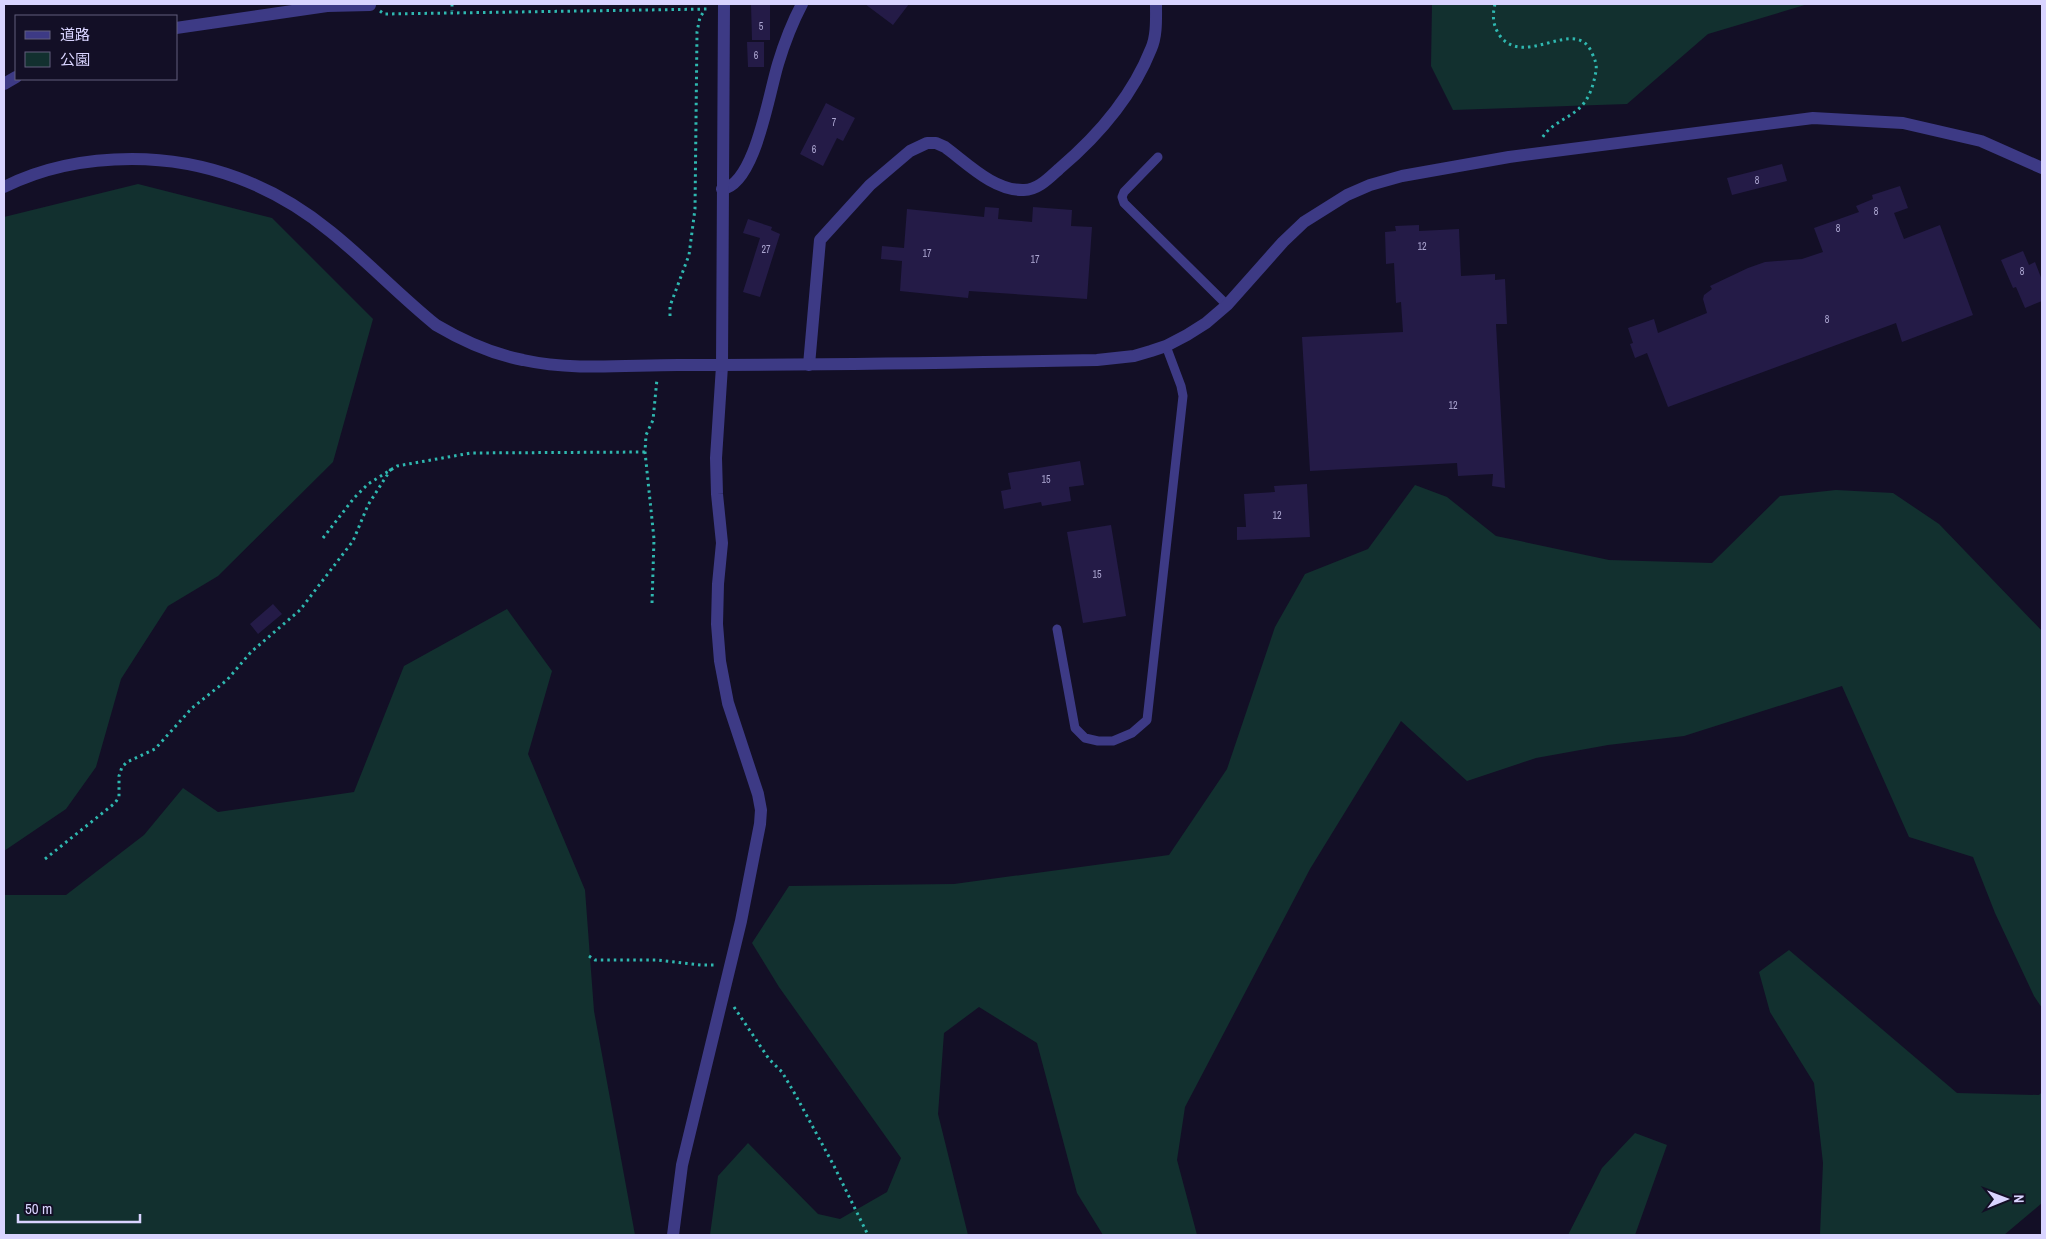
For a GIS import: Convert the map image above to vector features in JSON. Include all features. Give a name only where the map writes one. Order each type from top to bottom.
[{"type":"street","points":[[722,189],[728,188],[740,180],[758,140],[785,43],[802,4]]},
{"type":"street","points":[[809,365],[820,240],[870,185],[919,145],[936,143],[945,147],[998,185],[1025,190],[1038,187],[1090,142],[1111,117],[1128,92],[1143,68],[1152,46],[1156,4]]},
{"type":"street","points":[[178,28],[327,6],[370,5]]},
{"type":"street","points":[[673,1235],[682,1165],[724,992],[760,824],[761,810],[758,794],[728,702],[720,661],[717,624],[722,543],[716,494],[716,458],[722,366],[724,6]]},
{"type":"street","points":[[4,187],[56,168],[82,162],[109,159],[167,160],[222,171],[264,188],[305,212],[331,232],[417,310],[454,336],[498,354],[547,364],[722,366],[1097,360],[1134,356],[1166,346],[1206,323],[1227,305],[1283,242],[1304,222],[1347,195],[1370,185],[1402,176],[1543,153],[1814,118],[1903,123],[1981,141],[2042,168]]},
{"type":"lane","points":[[1158,157],[1124,192],[1122,197],[1124,203],[1227,305]]},
{"type":"lane","points":[[1058,629],[1076,728],[1085,738],[1098,741],[1113,741],[1132,734],[1147,720],[1183,396],[1166,346]]},
{"type":"path","points":[[452,4],[452,11]]},
{"type":"path","points":[[1495,4],[1493,20],[1496,31],[1505,42],[1516,47],[1529,48],[1563,39],[1576,39],[1589,47],[1597,65],[1594,84],[1584,104],[1546,130],[1541,140],[1543,153]]},
{"type":"path","points":[[370,5],[384,14],[452,11],[705,9],[724,6]]},
{"type":"path","points":[[670,316],[670,306],[688,255],[695,209],[697,32],[700,17],[705,9]]},
{"type":"path","points":[[652,603],[654,539],[644,452],[646,435],[653,420],[658,366]]},
{"type":"path","points":[[323,538],[354,498],[368,484],[397,466],[471,453],[644,452]]},
{"type":"path","points":[[46,859],[115,803],[119,797],[119,776],[122,767],[127,762],[155,749],[192,708],[227,680],[252,652],[300,610],[353,541],[368,505],[391,469]]},
{"type":"path","points":[[589,956],[595,960],[658,960],[701,966],[730,965]]},
{"type":"path","points":[[724,992],[769,1059],[782,1072],[834,1166],[868,1235]]},
{"type":"green space","points":[[1432,4],[1808,4],[1708,34],[1627,104],[1453,110],[1431,66]]},
{"type":"green space","points":[[138,184],[272,218],[373,319],[333,462],[218,576],[168,606],[121,679],[96,767],[66,809],[4,851],[4,217]]},
{"type":"green space","points":[[1415,485],[1447,497],[1496,536],[1609,560],[1712,563],[1780,496],[1836,490],[1893,493],[1939,524],[2042,631],[2042,1008],[2034,996],[1995,913],[1973,857],[1909,837],[1842,686],[1684,736],[1608,745],[1536,758],[1467,781],[1401,721],[1310,869],[1185,1107],[1177,1160],[1197,1235],[1103,1235],[1077,1193],[1037,1043],[979,1007],[944,1033],[938,1114],[968,1235],[710,1235],[718,1176],[748,1143],[818,1214],[840,1219],[887,1192],[901,1158],[779,987],[752,943],[789,886],[954,884],[1169,855],[1227,769],[1275,627],[1305,574],[1368,549]]},
{"type":"green space","points":[[507,609],[552,671],[528,754],[585,890],[594,1011],[635,1235],[4,1235],[4,895],[66,895],[144,835],[183,788],[218,812],[354,792],[404,666]]},
{"type":"green space","points":[[1789,950],[1957,1093],[2039,1095],[2042,1092],[2042,1203],[2004,1235],[1820,1235],[1823,1163],[1814,1083],[1770,1012],[1759,972]]},
{"type":"green space","points":[[1635,1133],[1667,1145],[1635,1235],[1568,1235],[1602,1168]]},
{"type":"building","points":[[751,4],[770,4],[770,40],[752,40]]},
{"type":"building","points":[[865,4],[909,4],[893,25]]},
{"type":"building","points":[[747,42],[764,42],[764,67],[748,67]]},
{"type":"building","points":[[826,103],[855,118],[843,141],[837,138],[823,166],[800,154]]},
{"type":"building","points":[[1782,164],[1787,181],[1732,195],[1727,178]]},
{"type":"building","points":[[1900,186],[1908,208],[1894,213],[1904,239],[1940,225],[1973,315],[1902,342],[1896,323],[1668,407],[1647,353],[1635,358],[1630,344],[1633,343],[1628,328],[1654,319],[1658,333],[1707,313],[1703,299],[1704,295],[1712,289],[1710,286],[1765,262],[1802,259],[1823,252],[1814,228],[1859,212],[1856,206],[1873,199],[1872,195]]},
{"type":"building","points":[[985,207],[999,208],[998,219],[1032,222],[1033,207],[1072,210],[1071,226],[1092,227],[1087,299],[969,291],[968,298],[900,291],[902,261],[881,259],[882,246],[904,248],[907,209],[984,217]]},
{"type":"building","points":[[748,219],[772,227],[771,230],[780,234],[760,297],[743,292],[760,238],[743,233]]},
{"type":"building","points":[[1419,225],[1419,231],[1459,229],[1461,276],[1495,274],[1495,280],[1505,279],[1507,324],[1496,324],[1505,488],[1492,486],[1493,474],[1458,476],[1457,463],[1310,471],[1302,337],[1403,332],[1401,302],[1396,303],[1394,263],[1386,264],[1385,232],[1396,231],[1395,226]]},
{"type":"building","points":[[2023,251],[2029,265],[2035,262],[2042,280],[2042,301],[2025,308],[2016,287],[2013,288],[2001,260]]},
{"type":"building","points":[[1080,461],[1084,485],[1069,487],[1071,501],[1042,506],[1041,502],[1004,509],[1001,491],[1011,489],[1008,473]]},
{"type":"building","points":[[1307,484],[1310,537],[1237,540],[1237,527],[1246,527],[1244,494],[1275,492],[1274,486]]},
{"type":"building","points":[[1111,525],[1126,616],[1083,623],[1067,532]]},
{"type":"building","points":[[273,604],[282,614],[258,634],[250,624]]}]
